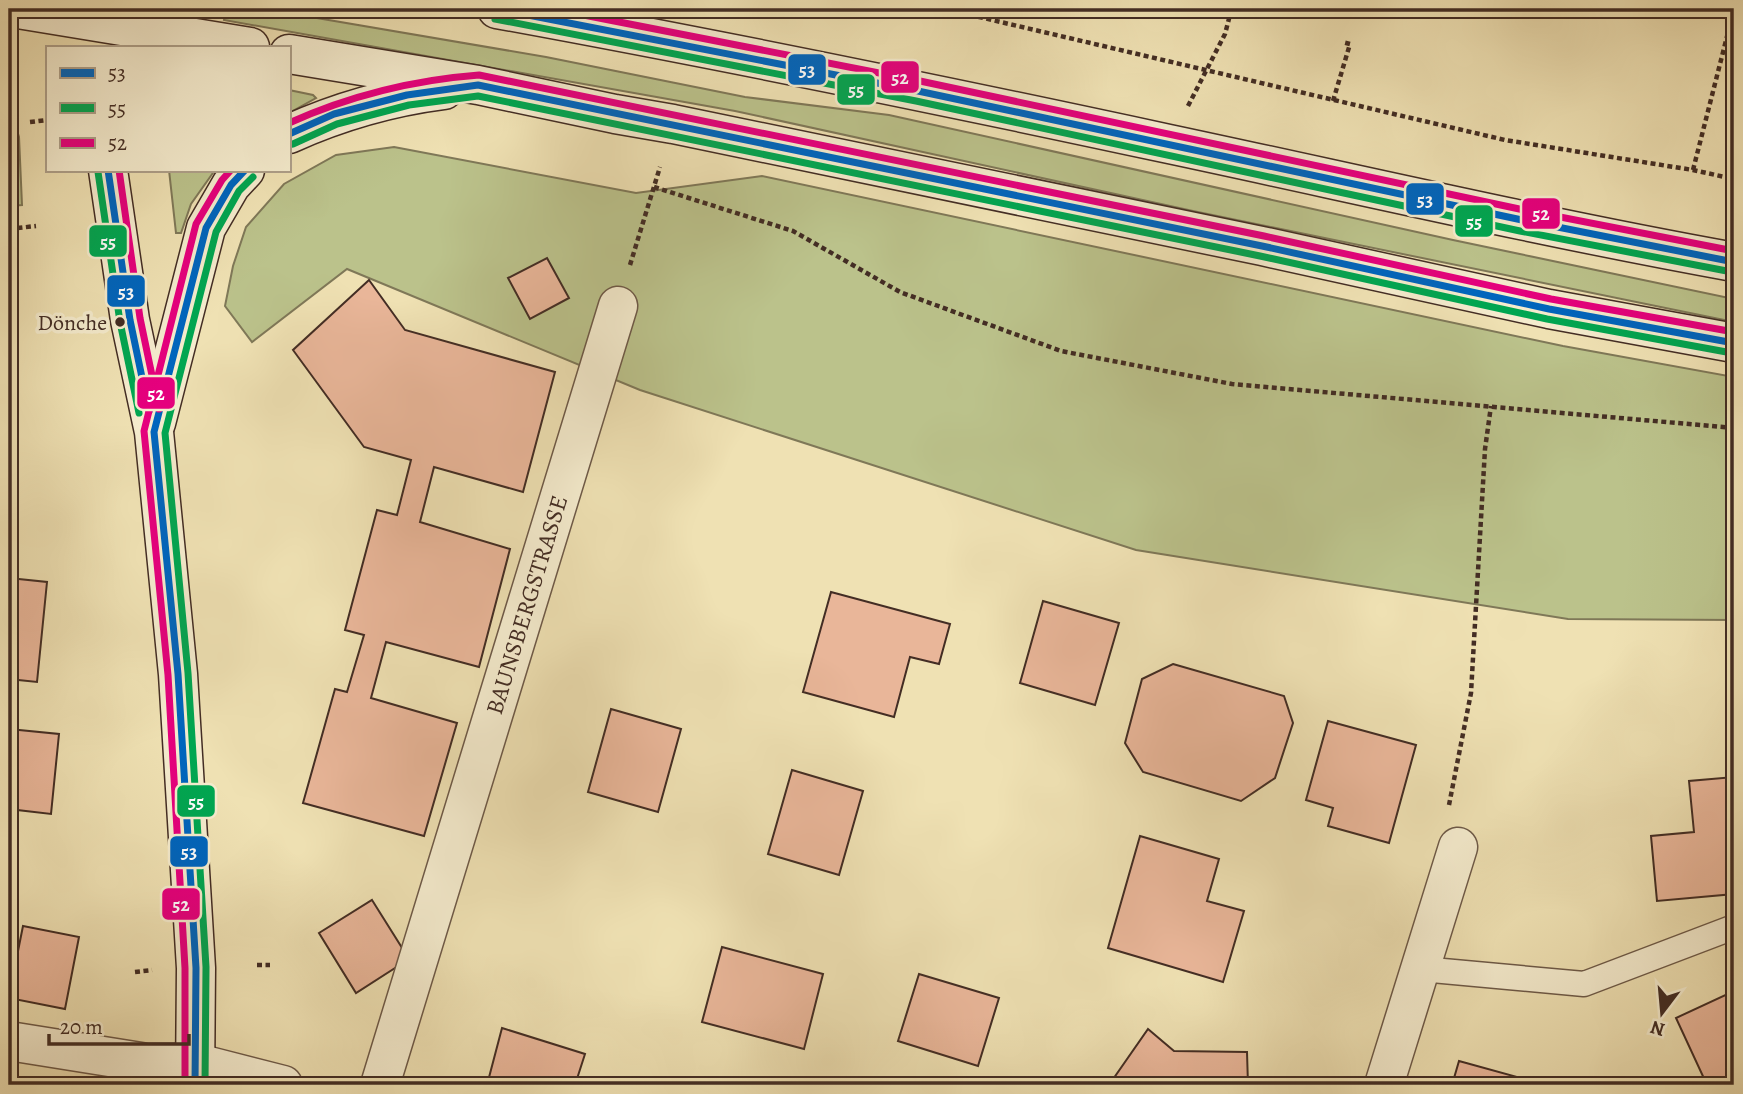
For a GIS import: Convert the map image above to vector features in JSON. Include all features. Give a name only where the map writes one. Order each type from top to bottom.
[{"type":"main road","points":[[18,9],[85,25],[242,46]]},
{"type":"main road","points":[[497,9],[612,19],[1513,220],[1734,262]]},
{"type":"main road","points":[[290,54],[478,85],[673,124],[1262,246],[1549,309],[1734,343]]},
{"type":"main road","points":[[290,134],[334,114],[395,98],[478,85]]},
{"type":"main road","points":[[108,172],[130,320],[154,432],[178,674],[196,968],[196,1074]]},
{"type":"main road","points":[[154,432],[206,228],[231,185],[243,172]]},
{"type":"main road","name":"BAUNSBERGSTRASSE","points":[[380,1085],[618,306]]},
{"type":"main road","points":[[1384,1085],[1458,847]]},
{"type":"main road","points":[[9,1041],[148,1063],[196,1074],[284,1085]]},
{"type":"lane","points":[[1421,969],[1584,984],[1734,927]]},
{"type":"path","points":[[945,9],[1505,140],[1734,179]]},
{"type":"path","points":[[1693,170],[1734,9]]},
{"type":"path","points":[[1169,144],[1225,34],[1231,12]]},
{"type":"path","points":[[1333,101],[1350,44],[1342,42]]},
{"type":"path","points":[[30,122],[46,120]]},
{"type":"path","points":[[618,306],[673,124]]},
{"type":"path","points":[[654,187],[793,231],[900,292],[1061,351],[1232,384],[1734,428]]},
{"type":"path","points":[[9,229],[36,226]]},
{"type":"path","points":[[1458,847],[1447,819],[1471,694],[1491,406]]},
{"type":"path","points":[[257,965],[270,965]]},
{"type":"path","points":[[135,972],[161,969]]},
{"type":"green space","points":[[226,9],[264,9],[546,57],[745,97],[889,115],[1453,240],[1734,299],[1734,322],[1193,211],[735,111],[224,20]]},
{"type":"green space","points":[[290,90],[316,98],[290,112]]},
{"type":"green space","points":[[9,104],[19,137],[22,205],[9,206]]},
{"type":"green space","points":[[394,147],[636,193],[762,176],[1563,346],[1734,377],[1734,620],[1568,619],[1136,550],[640,390],[347,269],[252,342],[225,306],[233,266],[246,227],[284,184],[336,155]]},
{"type":"green space","points":[[169,172],[214,172],[191,204],[181,233],[176,233]]},
{"type":"building","points":[[547,258],[569,298],[530,319],[508,278]]},
{"type":"building","points":[[369,280],[405,330],[555,372],[523,492],[434,467],[420,522],[510,549],[479,667],[386,642],[371,698],[457,723],[424,836],[303,803],[335,689],[347,692],[364,635],[345,630],[377,510],[397,515],[411,460],[364,447],[293,350]]},
{"type":"building","points":[[9,578],[47,582],[37,682],[9,679]]},
{"type":"building","points":[[831,592],[950,624],[939,664],[910,657],[894,717],[803,692]]},
{"type":"building","points":[[1043,601],[1119,623],[1095,705],[1020,683]]},
{"type":"building","points":[[1173,664],[1284,696],[1293,723],[1275,778],[1241,801],[1143,772],[1125,743],[1142,679]]},
{"type":"building","points":[[611,709],[681,729],[658,812],[588,792]]},
{"type":"building","points":[[1328,721],[1416,745],[1389,843],[1328,826],[1333,808],[1306,800]]},
{"type":"building","points":[[9,729],[59,734],[51,814],[9,809]]},
{"type":"building","points":[[792,770],[863,791],[839,875],[768,854]]},
{"type":"building","points":[[1734,777],[1734,894],[1657,901],[1651,836],[1694,832],[1689,781]]},
{"type":"building","points":[[1140,836],[1219,859],[1207,901],[1244,911],[1223,982],[1108,948]]},
{"type":"building","points":[[372,900],[409,959],[356,993],[319,933]]},
{"type":"building","points":[[23,926],[79,937],[65,1009],[9,998],[9,970],[14,971]]},
{"type":"building","points":[[722,947],[823,974],[804,1049],[702,1022]]},
{"type":"building","points":[[919,974],[999,998],[978,1066],[898,1041]]},
{"type":"building","points":[[1734,991],[1734,1085],[1707,1085],[1676,1018]]},
{"type":"building","points":[[502,1028],[585,1054],[575,1085],[487,1085]]},
{"type":"building","points":[[1148,1029],[1174,1051],[1247,1052],[1248,1085],[1109,1085]]},
{"type":"building","points":[[1459,1061],[1535,1082],[1535,1085],[1452,1085]]},
{"type":"transit line","name":"53","points":[[497,9],[918,91],[1522,220],[1734,262]]},
{"type":"transit line","name":"52","points":[[553,9],[920,81],[1524,210],[1734,251]]},
{"type":"transit line","name":"55","points":[[495,19],[916,101],[1520,231],[1732,272]]},
{"type":"transit line","name":"52","points":[[290,123],[358,97],[406,85],[479,75],[1264,236],[1551,299],[1734,332]]},
{"type":"transit line","name":"53","points":[[290,134],[334,114],[407,95],[478,85],[1262,246],[1549,309],[1734,343]]},
{"type":"transit line","name":"55","points":[[293,144],[337,124],[409,105],[478,96],[1260,256],[1547,319],[1732,353]]},
{"type":"transit line","name":"55","points":[[98,172],[120,322],[139,413]]},
{"type":"transit line","name":"53","points":[[108,172],[130,320],[149,411]]},
{"type":"transit line","name":"52","points":[[119,172],[140,318],[159,409]]},
{"type":"transit line","name":"52","points":[[185,1085],[185,968],[168,675],[144,431],[196,224],[229,172]]},
{"type":"transit line","name":"53","points":[[195,1085],[196,968],[178,674],[154,432],[206,228],[231,185],[243,172]]},
{"type":"transit line","name":"55","points":[[205,1085],[206,967],[188,673],[165,433],[216,232],[239,191],[253,177]]},
{"type":"place","name":"Dönche","points":[[120,322]]}]
